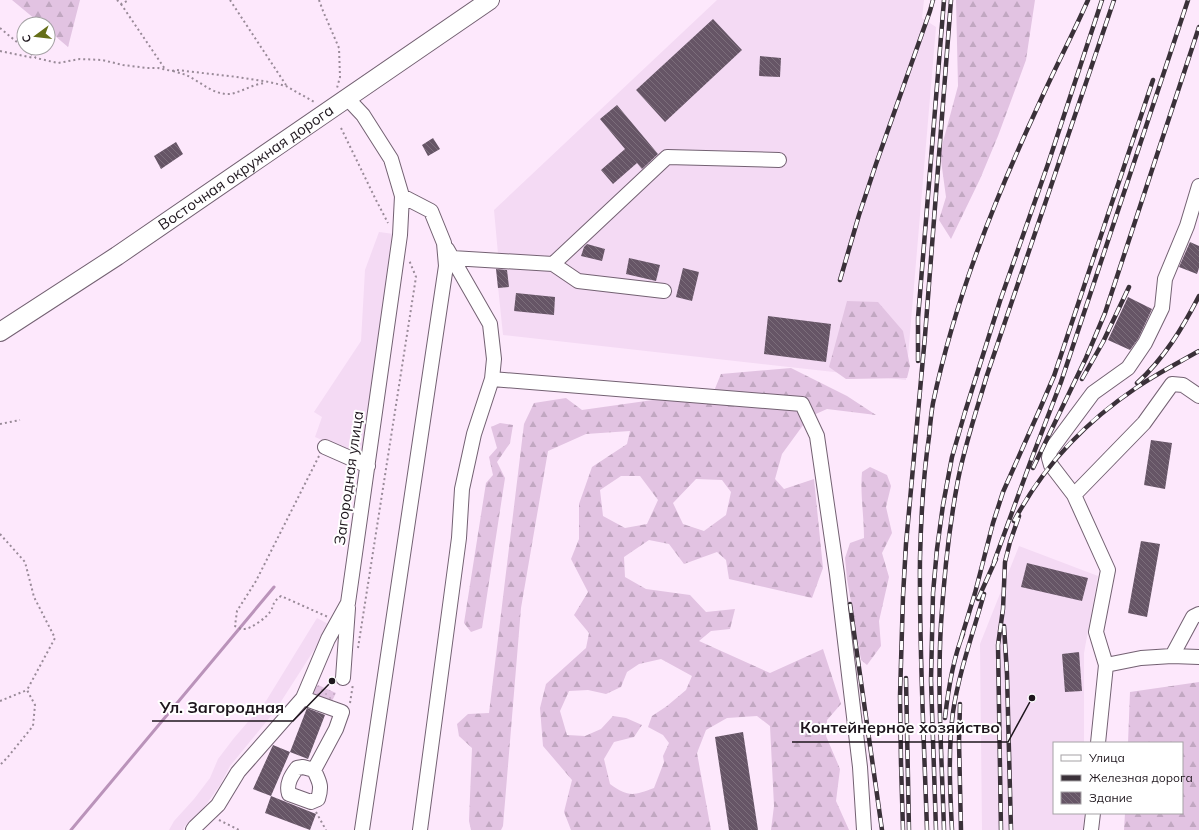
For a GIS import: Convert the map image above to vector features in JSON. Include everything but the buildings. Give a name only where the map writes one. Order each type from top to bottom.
[{"type":"main road","name":"Восточная окружная дорога","points":[[0,332],[117,256],[329,110],[341,94],[490,0]]},
{"type":"street","name":"Загородная улица","points":[[193,830],[218,805],[238,772],[303,698],[328,638],[348,603],[400,235],[402,196],[391,160],[363,115],[341,94]]},
{"type":"street","points":[[553,264],[667,157],[779,160]]},
{"type":"street","points":[[1098,742],[1106,665],[1096,632],[1108,570],[1074,495],[1051,464],[1049,458],[1050,451],[1093,393],[1128,368],[1145,343],[1162,308],[1165,279],[1187,226],[1199,186]]},
{"type":"street","points":[[402,196],[431,211],[444,243],[490,324],[494,359],[492,380],[474,434],[462,489],[459,538],[420,830]]},
{"type":"street","points":[[362,830],[446,266],[444,243]]},
{"type":"street","points":[[452,258],[553,264],[578,281],[664,291]]},
{"type":"street","points":[[492,380],[802,404],[817,436],[837,574],[860,767],[864,830]]},
{"type":"street","points":[[1074,495],[1144,423],[1172,384],[1183,385],[1199,396]]},
{"type":"street","points":[[325,447],[368,466]]},
{"type":"street","points":[[343,678],[348,603]]},
{"type":"street","points":[[1172,656],[1193,617],[1199,614]]},
{"type":"street","points":[[1106,665],[1141,658],[1172,656],[1199,657]]},
{"type":"street","points":[[303,698],[342,712],[336,729],[314,770]]},
{"type":"street","points":[[303,767],[314,770],[319,779],[321,790],[318,799],[311,802],[289,794],[287,788],[297,768],[303,767]]},
{"type":"street","points":[[1091,830],[1093,814]]},
{"type":"path","points":[[117,0],[165,69]]},
{"type":"path","points":[[121,4],[129,0]]},
{"type":"path","points":[[230,0],[286,86]]},
{"type":"path","points":[[319,0],[339,48],[341,94]]},
{"type":"path","points":[[0,28],[36,58]]},
{"type":"path","points":[[0,51],[58,63],[80,59],[102,60],[123,65],[165,69],[189,76],[222,94],[232,94],[257,84],[269,82]]},
{"type":"path","points":[[172,71],[178,70],[269,82],[286,86],[329,110]]},
{"type":"path","points":[[0,424],[20,420]]},
{"type":"path","points":[[325,447],[256,581],[237,611],[235,626],[242,630],[248,629],[270,612],[275,600],[281,596],[338,621]]},
{"type":"path","points":[[0,534],[25,562],[34,597],[55,638],[27,690],[0,701]]},
{"type":"path","points":[[0,765],[33,726],[35,705],[27,690]]},
{"type":"path","points":[[311,802],[326,830]]},
{"type":"path","points":[[208,814],[239,830]]},
{"type":"shaded area","points":[[717,0],[924,0],[922,18],[936,27],[906,380],[503,335],[496,267],[498,254],[494,210]]},
{"type":"shaded area","points":[[379,232],[394,234],[364,458],[315,437],[322,417],[314,412],[361,341],[365,270]]},
{"type":"shaded area","points":[[1019,546],[1098,576],[1084,653],[1084,742],[1053,742],[1053,814],[1084,814],[1083,830],[982,830],[980,644]]},
{"type":"shaded area","points":[[317,618],[330,625],[275,711],[230,766],[220,785],[203,809],[184,827],[183,830],[169,830],[174,821],[194,799],[210,778],[218,759],[266,701]]},
{"type":"green space","points":[[12,0],[80,0],[68,47],[56,37],[56,16],[31,16]]},
{"type":"green space","points":[[956,0],[1035,0],[1026,60],[998,136],[980,179],[951,239],[939,220],[946,197],[940,153],[958,86]]},
{"type":"green space","points":[[847,301],[878,302],[903,331],[910,366],[907,378],[846,379],[829,367]]},
{"type":"green space","points":[[791,368],[847,396],[876,415],[827,409],[809,417],[782,454],[775,479],[784,489],[814,479],[823,568],[812,598],[729,579],[726,560],[717,552],[684,564],[669,544],[649,540],[624,557],[625,577],[646,589],[690,595],[706,612],[735,609],[730,629],[711,631],[699,641],[770,673],[823,649],[841,704],[827,720],[826,736],[840,769],[836,801],[849,830],[771,830],[774,806],[770,726],[757,716],[727,718],[706,730],[697,753],[711,830],[571,830],[564,812],[572,780],[543,746],[540,708],[546,684],[586,648],[589,633],[574,615],[588,592],[571,559],[579,539],[579,504],[592,467],[627,444],[630,431],[586,434],[548,451],[521,608],[503,826],[501,830],[471,830],[469,821],[472,748],[459,736],[457,724],[468,714],[489,713],[524,424],[534,403],[566,398],[582,410],[667,398],[699,403],[714,391],[721,374]],"holes":[[[621,476],[640,476],[658,500],[647,524],[625,528],[603,516],[600,490]],[[696,479],[722,480],[731,492],[726,515],[704,531],[683,524],[673,503]],[[661,659],[692,676],[686,690],[652,716],[648,727],[663,735],[669,743],[663,756],[664,762],[654,788],[641,793],[631,794],[626,793],[610,784],[604,759],[614,742],[634,737],[642,725],[626,718],[613,716],[601,729],[585,736],[567,735],[560,711],[569,691],[588,690],[606,694],[621,687],[627,672],[639,664]]]},
{"type":"green space","points":[[500,423],[513,425],[510,443],[497,462],[505,478],[482,628],[471,632],[464,623],[486,483],[493,475],[489,457],[497,448],[491,427]]},
{"type":"green space","points":[[870,467],[887,475],[891,486],[886,507],[892,533],[882,553],[889,577],[879,621],[881,646],[867,665],[861,660],[847,579],[845,558],[850,543],[864,538],[861,488],[862,472]]},
{"type":"green space","points":[[1199,682],[1199,830],[1124,830],[1125,814],[1183,814],[1183,742],[1128,742],[1130,692]]},
{"type":"green space","points":[[318,685],[336,693],[331,703],[316,698],[313,691]]},
{"type":"waterway","points":[[71,830],[274,587]]},
{"type":"railway","points":[[840,280],[859,215],[933,0]]},
{"type":"railway","points":[[918,361],[918,318],[944,0]]},
{"type":"railway","points":[[903,830],[900,696],[906,544],[925,336],[951,0]]},
{"type":"railway","points":[[927,830],[921,660],[920,558],[924,482],[933,403],[952,326],[991,214],[1044,93],[1088,0]]},
{"type":"railway","points":[[936,830],[931,680],[933,593],[943,505],[952,457],[1000,301],[1048,164],[1102,0]]},
{"type":"railway","points":[[944,830],[940,727],[940,650],[947,552],[958,480],[987,375],[1114,0]]},
{"type":"railway","points":[[994,562],[1061,382],[1188,0]]},
{"type":"railway","points":[[1033,468],[1086,358],[1105,313],[1199,27]]},
{"type":"railway","points":[[961,639],[1003,492],[1054,376],[1153,80]]},
{"type":"railway","points":[[1082,379],[1103,342],[1129,287]]},
{"type":"railway","points":[[1137,383],[1156,364],[1172,342],[1199,296]]},
{"type":"railway","points":[[1014,521],[1038,482],[1082,431],[1117,401],[1136,388],[1159,373],[1199,351]]},
{"type":"railway","points":[[1001,830],[998,645],[1003,609],[1005,562],[1019,516]]},
{"type":"railway","points":[[978,599],[996,559]]},
{"type":"railway","points":[[952,830],[950,756],[953,712],[963,667],[984,594]]},
{"type":"railway","points":[[850,604],[882,830]]},
{"type":"railway","points":[[1004,626],[1007,674],[1011,830]]},
{"type":"railway","points":[[945,718],[951,675],[963,634]]},
{"type":"railway","points":[[906,678],[909,830]]},
{"type":"railway","points":[[960,704],[959,742],[961,830]]},
{"type":"place","name":"Ул. Загородная","points":[[332,681]]},
{"type":"place","name":"Контейнерное хозяйство","points":[[1032,698]]}]
